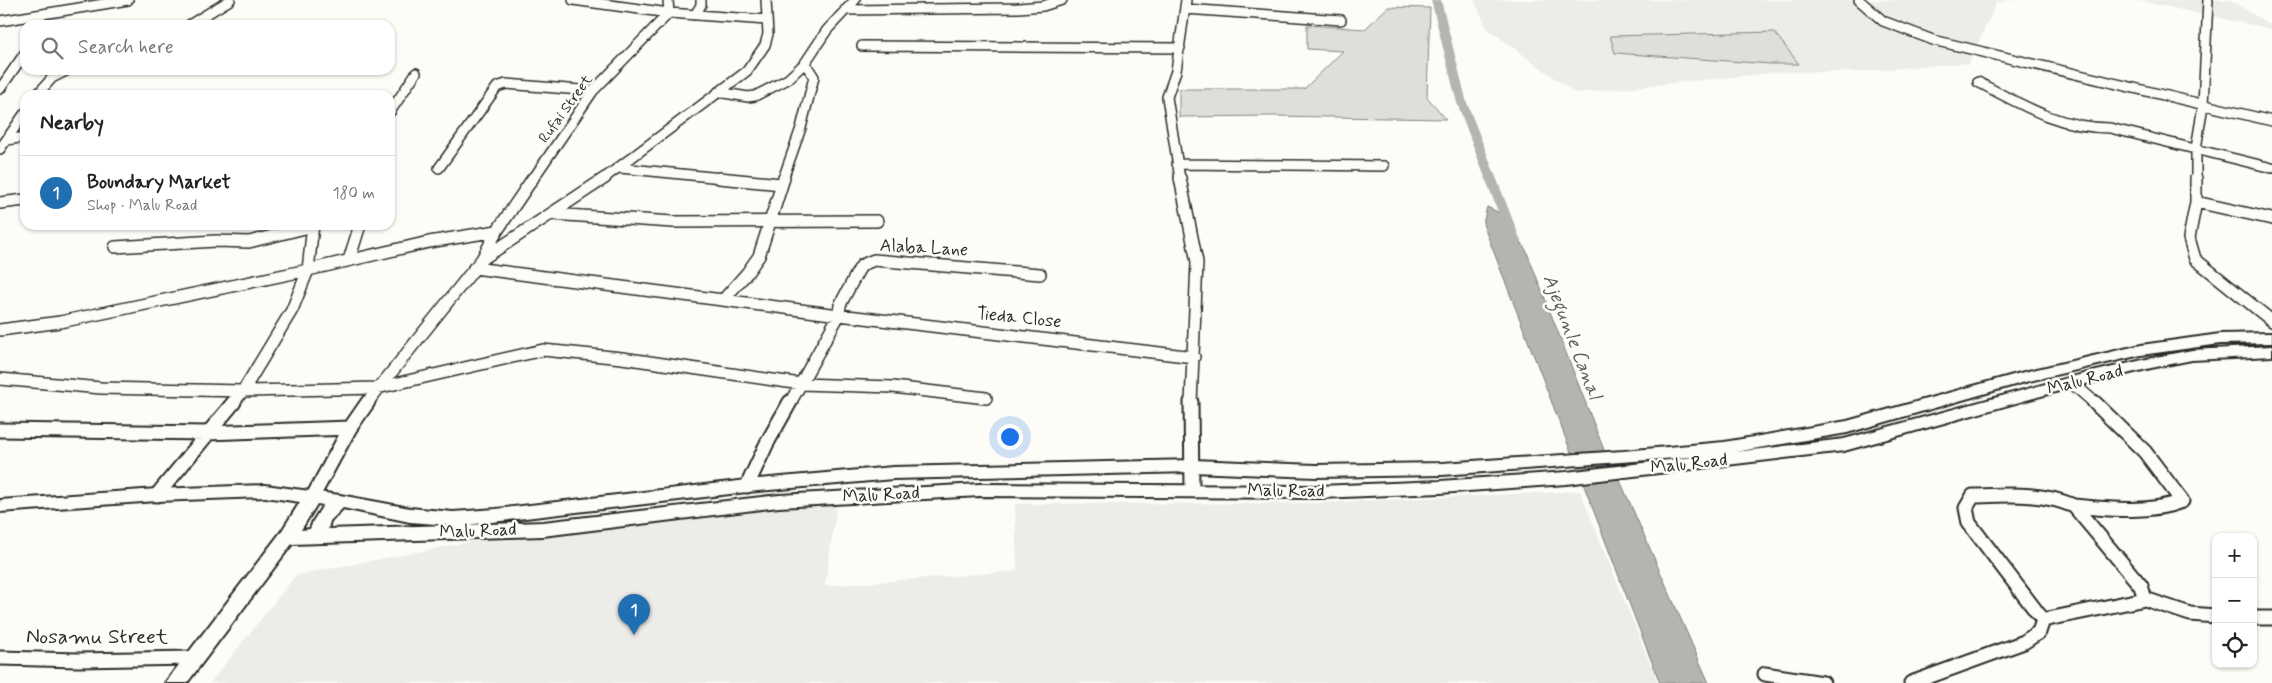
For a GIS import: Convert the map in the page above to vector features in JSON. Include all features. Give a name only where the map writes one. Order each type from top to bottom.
[{"type":"main road","name":"Malu Road","points":[[288,537],[543,529],[779,501],[980,490],[1319,492],[1440,487],[1566,478],[1627,463],[1847,427],[1996,385],[2142,350],[2220,339],[2272,338]]},
{"type":"main road","name":"Malu Road","points":[[0,506],[157,495],[265,491],[453,519],[496,516],[784,482],[893,473],[1193,466],[1316,471],[1442,469],[1558,461],[1627,463],[1745,458],[1844,445],[2071,382],[2192,355],[2272,351]]},
{"type":"main road","points":[[1996,385],[2015,399]]},
{"type":"main road","points":[[779,501],[784,482]]},
{"type":"main road","points":[[175,683],[288,537],[307,497]]},
{"type":"main road","points":[[319,537],[318,529],[321,519],[340,502]]},
{"type":"street","points":[[0,21],[128,0]]},
{"type":"street","points":[[197,20],[230,0]]},
{"type":"street","points":[[574,0],[669,13],[767,20]]},
{"type":"street","points":[[668,0],[669,13]]},
{"type":"street","points":[[695,15],[701,5],[701,0]]},
{"type":"street","points":[[307,497],[377,388],[478,264],[620,168],[747,71],[766,46],[768,34],[766,0]]},
{"type":"street","points":[[718,92],[748,97],[760,94],[788,79],[805,63],[827,30],[855,0]]},
{"type":"street","points":[[906,9],[909,0]]},
{"type":"street","points":[[845,10],[1019,8],[1043,6],[1062,0]]},
{"type":"street","points":[[1859,0],[1884,21],[1933,40],[2272,121]]},
{"type":"street","points":[[2208,0],[2203,104],[2196,150],[2196,202],[2189,238],[2195,259],[2272,321]]},
{"type":"street","points":[[1192,490],[1193,466],[1190,433],[1197,262],[1177,164],[1167,97],[1176,71],[1185,5],[1341,20]]},
{"type":"street","name":"Rufai Street","points":[[478,264],[497,231],[593,91],[669,13]]},
{"type":"street","points":[[47,20],[51,14]]},
{"type":"street","points":[[862,46],[1180,48]]},
{"type":"street","points":[[0,89],[20,60]]},
{"type":"street","points":[[724,299],[751,268],[762,252],[767,238],[768,222],[801,128],[814,77],[805,63]]},
{"type":"street","points":[[395,104],[416,73]]},
{"type":"street","points":[[40,90],[44,84],[58,75]]},
{"type":"street","points":[[1978,82],[2046,117],[2088,128],[2110,128],[2272,168]]},
{"type":"street","points":[[440,168],[497,87],[506,84],[593,91]]},
{"type":"street","points":[[0,149],[20,121]]},
{"type":"street","points":[[8,140],[20,138]]},
{"type":"street","points":[[1177,164],[1384,166]]},
{"type":"street","points":[[620,168],[781,184]]},
{"type":"street","points":[[0,203],[20,201]]},
{"type":"street","points":[[2196,202],[2272,219]]},
{"type":"street","points":[[551,214],[688,224],[877,220]]},
{"type":"street","points":[[115,248],[178,243],[249,242],[297,230]]},
{"type":"street","points":[[157,495],[242,391],[292,310],[308,270],[313,230]]},
{"type":"street","points":[[349,260],[358,230]]},
{"type":"street","points":[[0,330],[60,322],[308,270],[429,242],[497,231]]},
{"type":"street","name":"Alaba Lane","points":[[747,486],[767,443],[839,315],[840,304],[862,265],[874,260],[1040,274]]},
{"type":"street","name":"Tieda Close","points":[[478,264],[839,315],[1194,357]]},
{"type":"street","points":[[0,379],[101,388],[242,391],[377,388],[543,350],[622,358],[801,384],[892,387],[986,398]]},
{"type":"street","points":[[2043,620],[1969,523],[1966,508],[1973,496],[2054,497],[2074,506],[2102,508],[2176,505],[2182,501],[2132,438],[2106,412],[2071,382]]},
{"type":"street","points":[[0,430],[207,433],[350,428]]},
{"type":"street","points":[[2074,506],[2141,586],[2145,599]]},
{"type":"street","points":[[2043,620],[2145,599],[2190,614],[2212,616]]},
{"type":"street","points":[[2257,618],[2272,618]]},
{"type":"street","points":[[1911,683],[2024,642],[2039,632],[2043,620]]},
{"type":"street","name":"Nosamu Street","points":[[0,658],[78,660],[193,658]]},
{"type":"street","points":[[1765,674],[1823,683]]},
{"type":"shaded area","points":[[1474,0],[2016,0],[1996,3],[1968,65],[1961,63],[1856,72],[1782,72],[1575,93],[1487,28]]},
{"type":"shaded area","points":[[2135,0],[2230,0],[2272,26],[2272,29]]},
{"type":"shaded area","points":[[1388,7],[1430,8],[1427,97],[1446,119],[1273,116],[1179,117],[1179,89],[1304,89],[1343,51],[1307,49],[1307,25],[1365,29]]},
{"type":"shaded area","points":[[1774,32],[1799,64],[1771,64],[1615,53],[1610,36]]},
{"type":"shaded area","points":[[1487,207],[1500,213],[1526,250],[1604,450],[1622,485],[1709,683],[1660,683],[1483,224]]},
{"type":"shaded area","points":[[1580,491],[1658,683],[210,683],[296,575],[523,532],[740,505],[837,503],[825,586],[1017,571],[1015,504],[1322,503]]},
{"type":"waterway","name":"Ajegunle Canal","points":[[1436,0],[1462,103],[1515,241]]},
{"type":"place","name":"Boundary Market","points":[[634,635]]}]
